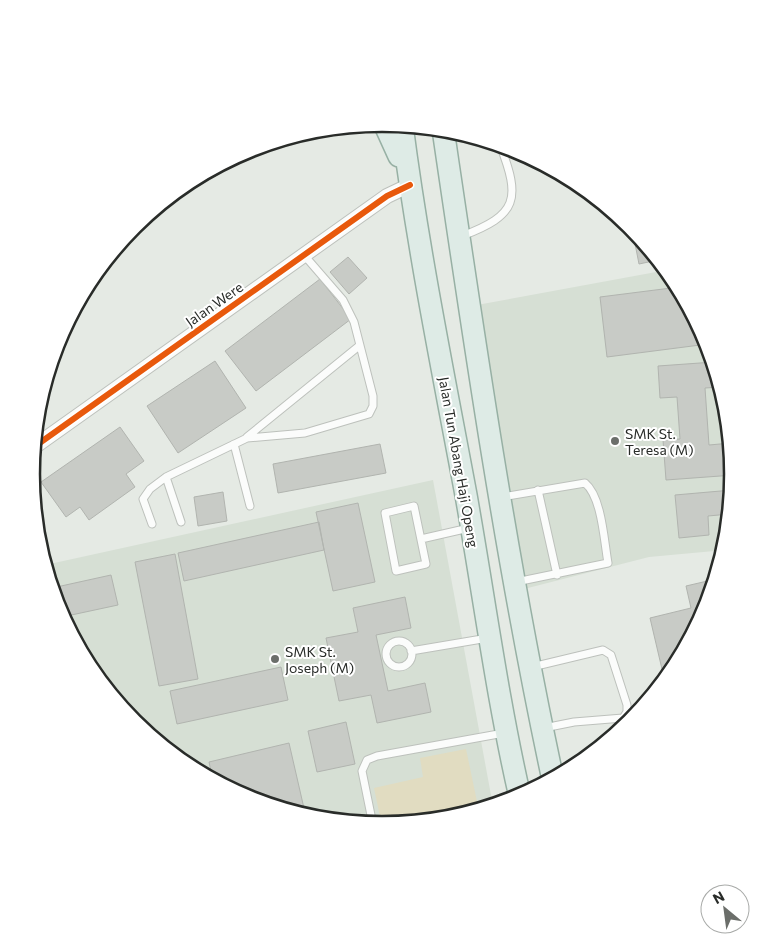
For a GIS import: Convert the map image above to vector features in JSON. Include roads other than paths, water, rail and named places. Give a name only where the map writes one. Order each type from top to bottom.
[{"type":"main road","points":[[389,132],[410,185]]},
{"type":"main road","name":"Jalan Tun Abang Haji Openg","points":[[403,133],[410,185],[471,528],[488,638],[518,789]]},
{"type":"main road","points":[[444,138],[499,497],[529,668],[551,773]]},
{"type":"street","name":"Jalan Were","points":[[42,441],[387,196],[410,185]]},
{"type":"lane","points":[[459,237],[483,228],[503,216],[513,200],[512,175],[504,154]]},
{"type":"lane","points":[[247,438],[304,433],[369,414],[373,406],[373,396],[354,322],[343,300],[304,255]]},
{"type":"lane","points":[[152,524],[143,499],[150,489],[166,477],[247,438],[359,346]]},
{"type":"lane","points":[[234,444],[250,506]]},
{"type":"lane","points":[[166,477],[181,522]]},
{"type":"lane","points":[[499,497],[585,483],[592,489],[599,513],[608,563],[557,575],[514,582]]},
{"type":"lane","points":[[538,490],[557,575]]},
{"type":"lane","points":[[414,506],[421,539],[426,564],[396,571],[384,513],[414,506]]},
{"type":"lane","points":[[421,539],[471,528]]},
{"type":"lane","points":[[412,651],[488,638]]},
{"type":"lane","points":[[529,668],[604,650],[611,655],[626,705],[627,712],[623,718],[574,722],[542,728]]},
{"type":"lane","points":[[371,817],[362,771],[367,760],[377,756],[506,732]]},
{"type":"place","name":"SMK St. Teresa (M)","points":[[615,441]]},
{"type":"place","name":"SMK St. Joseph (M)","points":[[275,659]]}]
